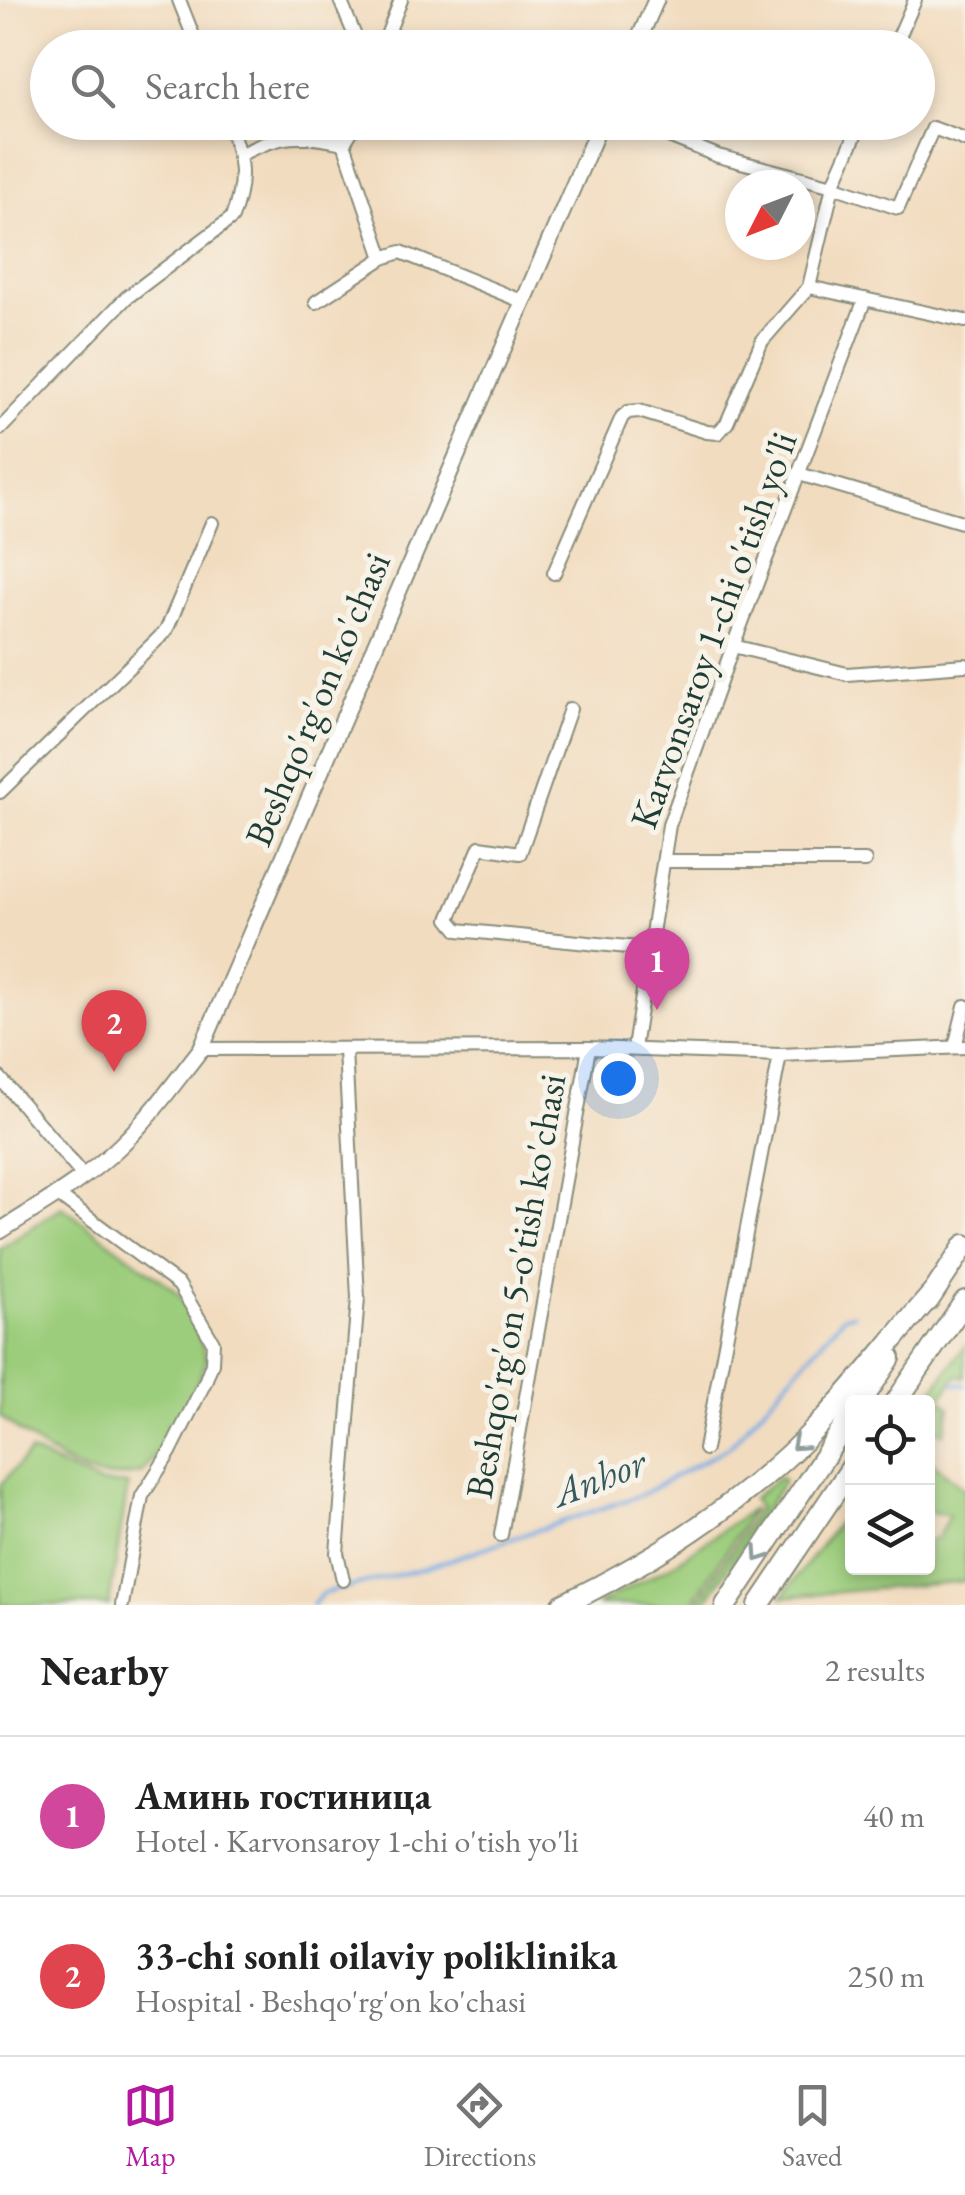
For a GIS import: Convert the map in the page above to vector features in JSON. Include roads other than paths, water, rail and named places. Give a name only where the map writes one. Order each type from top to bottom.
[{"type":"highway","points":[[866,1395],[965,1246]]},
{"type":"highway","points":[[562,1605],[634,1569],[682,1539],[753,1484],[816,1428],[933,1293]]},
{"type":"highway","points":[[901,1395],[965,1301]]},
{"type":"highway","points":[[726,1605],[845,1426]]},
{"type":"highway","points":[[759,1605],[845,1477]]},
{"type":"street","points":[[180,0],[191,30]]},
{"type":"street","points":[[340,0],[352,30]]},
{"type":"street","points":[[389,30],[400,0]]},
{"type":"street","points":[[642,30],[656,0]]},
{"type":"street","points":[[902,30],[915,0]]},
{"type":"street","points":[[935,129],[965,140]]},
{"type":"street","points":[[0,429],[126,298],[232,218],[239,198],[241,154],[235,140]]},
{"type":"street","points":[[241,154],[274,140]]},
{"type":"street","points":[[326,140],[344,144]]},
{"type":"street","points":[[346,140],[344,144],[383,258]]},
{"type":"street","name":"Beshqo'rg'on ko'chasi","points":[[0,1230],[84,1177],[145,1120],[201,1049],[594,140]]},
{"type":"street","points":[[678,140],[718,156],[833,186],[898,208],[928,140]]},
{"type":"street","points":[[554,573],[622,417],[639,411],[718,432],[727,423],[762,341],[809,286],[833,186],[853,140]]},
{"type":"street","points":[[316,302],[383,258],[401,252],[524,302]]},
{"type":"street","points":[[809,286],[965,321]]},
{"type":"street","name":"Karvonsaroy 1-chi o'tish yo'li","points":[[634,1048],[669,825],[865,299]]},
{"type":"street","points":[[799,474],[965,524]]},
{"type":"street","points":[[0,792],[166,631],[212,523]]},
{"type":"street","points":[[733,646],[847,674],[965,665]]},
{"type":"street","points":[[570,709],[520,853],[480,847],[450,919],[452,926],[458,930],[648,949]]},
{"type":"street","points":[[664,861],[865,861]]},
{"type":"street","points":[[201,1049],[634,1048],[780,1056],[960,1047],[965,1006]]},
{"type":"street","name":"Beshqo'rg'on 5-o'tish ko'chasi","points":[[501,1535],[589,1048]]},
{"type":"street","points":[[343,1580],[337,1553],[358,1298],[345,1050]]},
{"type":"street","points":[[705,1449],[780,1056]]},
{"type":"street","points":[[0,1078],[84,1177]]},
{"type":"street","points":[[58,1194],[179,1285],[212,1342],[212,1364],[205,1382],[170,1452],[142,1496],[122,1605]]},
{"type":"waterway","name":"Anhor","points":[[312,1605],[322,1594],[425,1568],[641,1495],[730,1446],[844,1316],[853,1314]]},
{"type":"waterway","name":"Anhor","points":[[955,1384],[965,1385]]},
{"type":"place","name":"Аминь гостиница","points":[[657,1010]]},
{"type":"place","name":"33-chi sonli oilaviy poliklinika","points":[[114,1072]]}]
